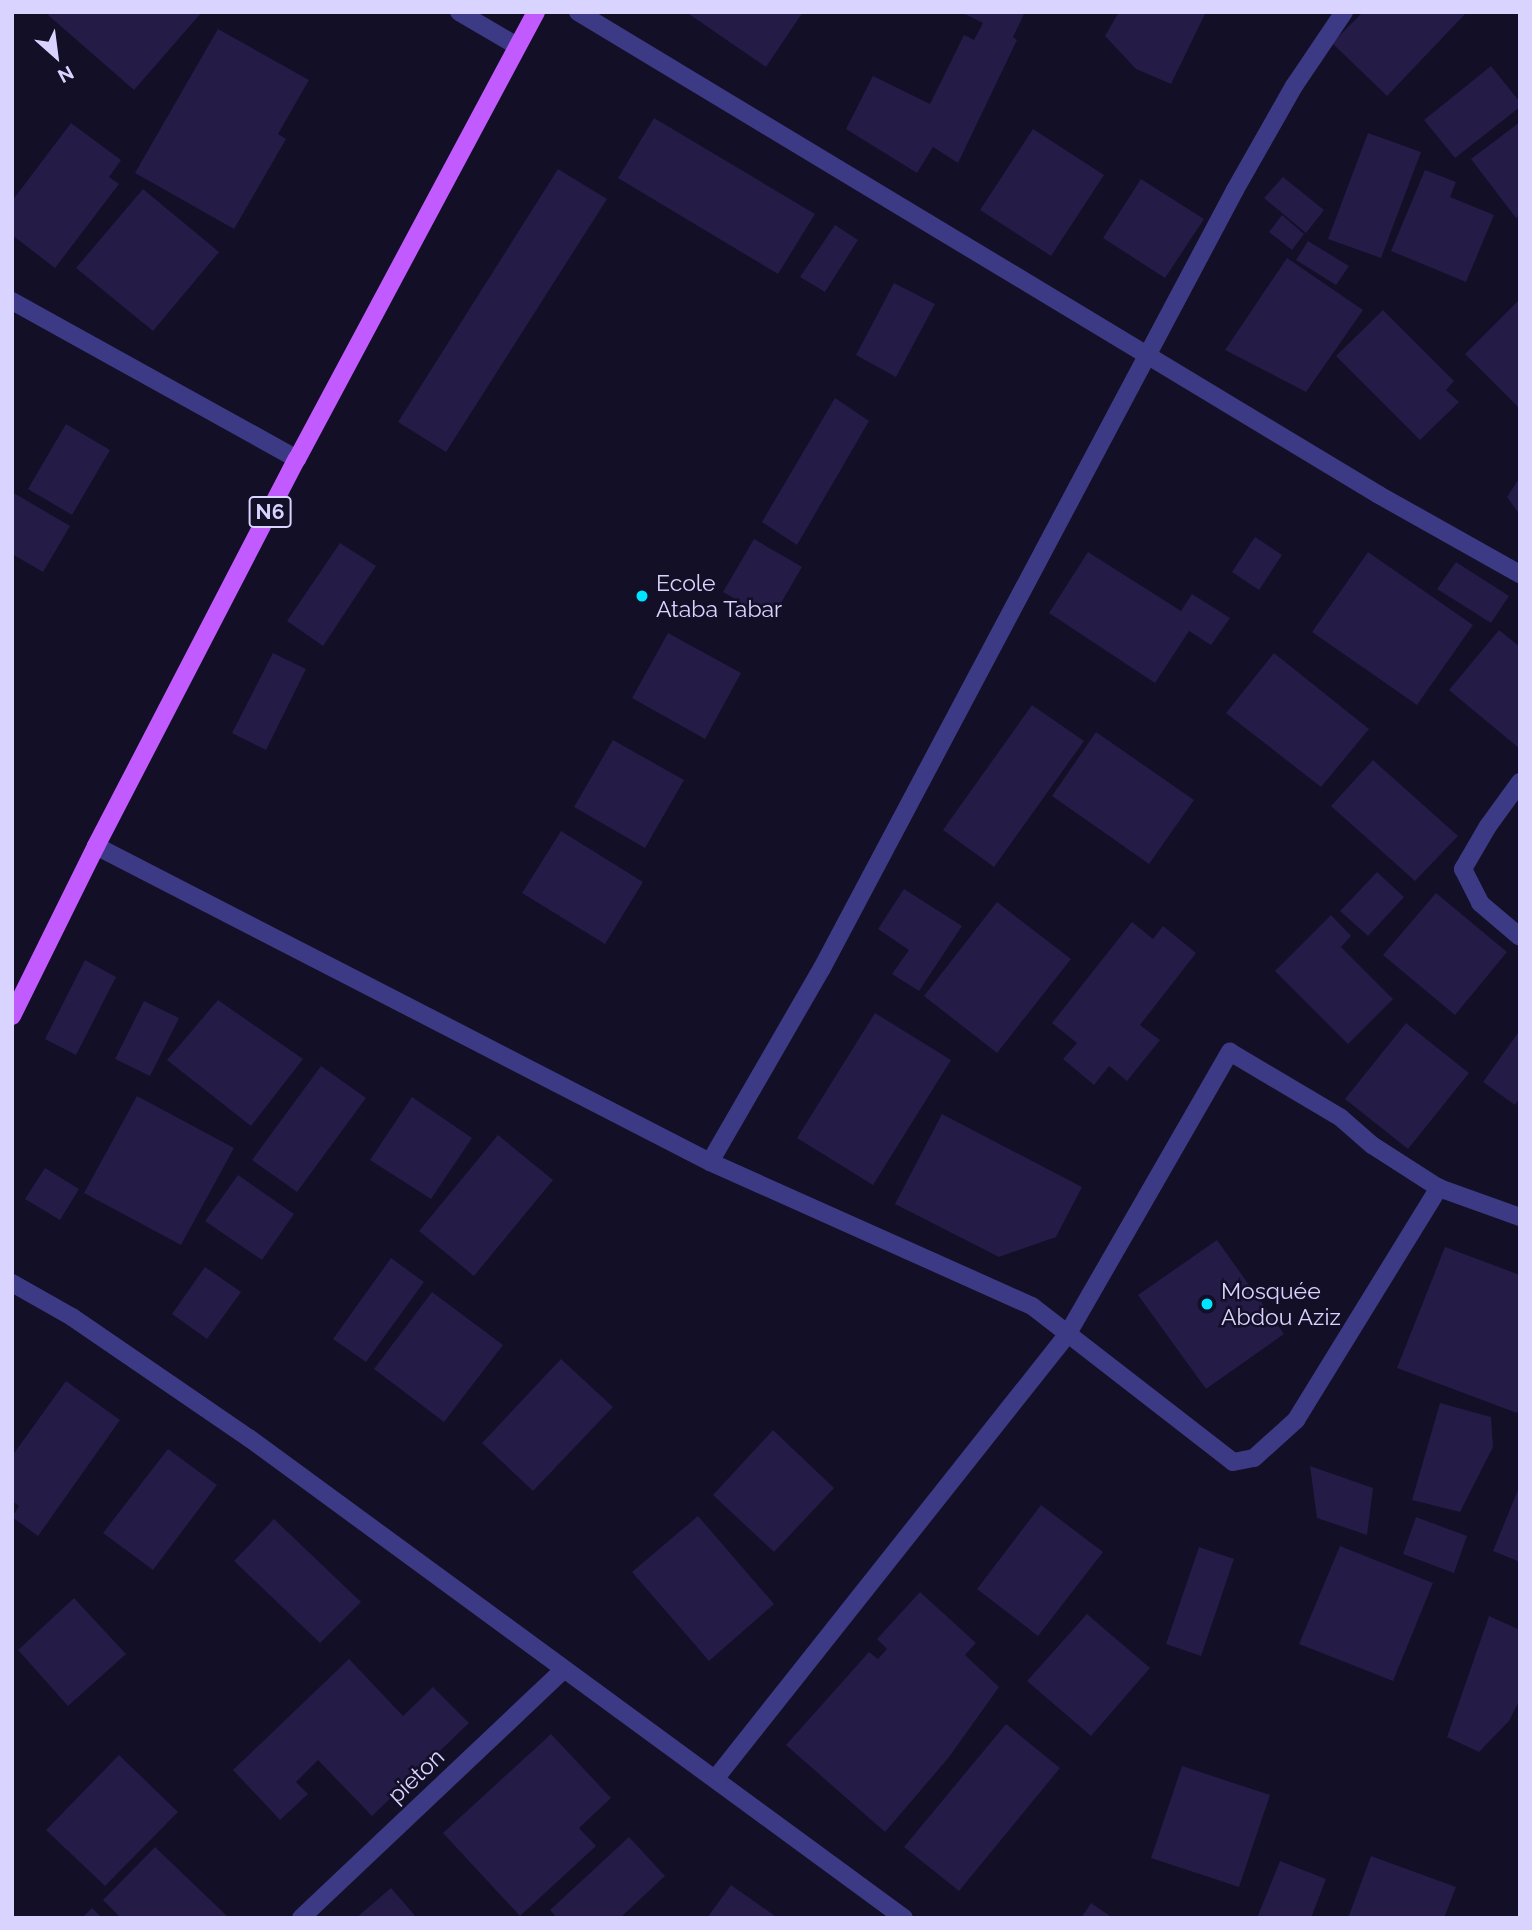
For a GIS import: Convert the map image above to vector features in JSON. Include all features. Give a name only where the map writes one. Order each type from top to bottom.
[{"type":"main road","name":"N6","points":[[12,1016],[96,846],[297,459],[536,12]]},
{"type":"street","points":[[459,12],[517,46]]},
{"type":"street","points":[[578,12],[1379,495],[1520,574]]},
{"type":"street","points":[[710,1162],[829,955],[1148,354],[1294,86],[1343,12]]},
{"type":"street","points":[[12,301],[297,459]]},
{"type":"street","points":[[1520,782],[1488,826],[1463,869],[1480,903],[1520,937]]},
{"type":"street","points":[[96,846],[710,1162],[1031,1306],[1233,1462],[1254,1458],[1296,1419],[1439,1188]]},
{"type":"street","points":[[715,1779],[1067,1335],[1230,1052],[1341,1118],[1372,1145],[1439,1188],[1520,1217]]},
{"type":"street","points":[[12,1283],[72,1317],[250,1438],[904,1918]]},
{"type":"street","name":"pieton","points":[[301,1918],[564,1669]]},
{"type":"building","points":[[50,12],[202,12],[134,90],[48,15]]},
{"type":"building","points":[[686,12],[803,12],[766,67]]},
{"type":"building","points":[[961,12],[1025,12],[1013,37],[1017,40],[958,163],[933,147],[917,173],[846,129],[873,76],[930,104],[964,35],[974,40],[983,23]]},
{"type":"building","points":[[1119,12],[1205,14],[1171,84],[1136,69],[1105,36]]},
{"type":"building","points":[[1363,12],[1467,12],[1387,96],[1332,43]]},
{"type":"building","points":[[218,29],[309,80],[278,134],[286,139],[234,229],[135,173]]},
{"type":"building","points":[[1491,66],[1520,102],[1520,107],[1455,158],[1424,120]]},
{"type":"building","points":[[654,118],[815,214],[778,274],[618,178]]},
{"type":"building","points":[[1520,122],[1520,215],[1516,218],[1471,159]]},
{"type":"building","points":[[71,123],[121,160],[109,177],[119,184],[55,268],[12,235],[12,201]]},
{"type":"building","points":[[1033,129],[1104,175],[1051,256],[980,210]]},
{"type":"building","points":[[1368,133],[1421,152],[1381,258],[1328,239]]},
{"type":"building","points":[[558,169],[607,199],[446,452],[398,422]]},
{"type":"building","points":[[1425,170],[1456,182],[1450,197],[1494,215],[1466,282],[1391,251]]},
{"type":"building","points":[[1283,177],[1324,210],[1306,233],[1264,198]]},
{"type":"building","points":[[1141,179],[1204,219],[1165,278],[1103,238]]},
{"type":"building","points":[[143,189],[219,252],[153,331],[76,268]]},
{"type":"building","points":[[1282,215],[1304,234],[1292,250],[1269,232]]},
{"type":"building","points":[[835,225],[858,240],[825,292],[800,277]]},
{"type":"building","points":[[1308,241],[1349,266],[1336,285],[1296,260]]},
{"type":"building","points":[[1287,258],[1363,310],[1306,392],[1225,350]]},
{"type":"building","points":[[894,283],[935,304],[896,377],[856,355]]},
{"type":"building","points":[[1520,299],[1520,409],[1465,354]]},
{"type":"building","points":[[1383,310],[1454,381],[1446,390],[1459,402],[1420,440],[1336,356]]},
{"type":"building","points":[[835,398],[869,421],[797,545],[762,522]]},
{"type":"building","points":[[66,424],[110,450],[72,515],[28,489]]},
{"type":"building","points":[[1520,477],[1520,515],[1507,497]]},
{"type":"building","points":[[12,492],[70,526],[43,572],[12,554]]},
{"type":"building","points":[[1255,537],[1282,555],[1259,590],[1232,572]]},
{"type":"building","points":[[754,539],[802,567],[771,620],[723,592]]},
{"type":"building","points":[[340,543],[376,566],[323,646],[287,621]]},
{"type":"building","points":[[1088,552],[1181,611],[1192,594],[1230,618],[1211,645],[1189,631],[1155,683],[1049,613]]},
{"type":"building","points":[[1368,552],[1473,625],[1417,705],[1312,632]]},
{"type":"building","points":[[1456,562],[1509,596],[1491,623],[1437,589]]},
{"type":"building","points":[[1499,630],[1520,647],[1520,749],[1449,690]]},
{"type":"building","points":[[668,633],[741,673],[705,739],[632,698]]},
{"type":"building","points":[[273,653],[306,669],[266,750],[232,733]]},
{"type":"building","points":[[1274,653],[1369,729],[1321,787],[1226,713]]},
{"type":"building","points":[[1032,705],[1084,741],[994,867],[943,830]]},
{"type":"building","points":[[1096,732],[1194,800],[1149,864],[1052,796]]},
{"type":"building","points":[[613,740],[684,780],[645,848],[574,807]]},
{"type":"building","points":[[1373,760],[1458,836],[1415,881],[1331,806]]},
{"type":"building","points":[[561,831],[643,882],[605,944],[522,893]]},
{"type":"building","points":[[1377,872],[1404,897],[1368,936],[1340,911]]},
{"type":"building","points":[[904,889],[962,926],[919,991],[892,974],[909,950],[878,929]]},
{"type":"building","points":[[1436,893],[1507,952],[1455,1015],[1383,955]]},
{"type":"building","points":[[997,902],[1071,959],[997,1053],[924,996]]},
{"type":"building","points":[[1331,915],[1351,936],[1341,947],[1393,999],[1348,1044],[1275,971]]},
{"type":"building","points":[[1132,922],[1153,939],[1163,926],[1196,953],[1140,1025],[1160,1040],[1127,1081],[1109,1066],[1094,1085],[1063,1059],[1077,1043],[1052,1023]]},
{"type":"building","points":[[85,960],[116,977],[76,1055],[45,1039]]},
{"type":"building","points":[[218,1000],[303,1059],[251,1126],[167,1060]]},
{"type":"building","points":[[144,1001],[179,1018],[150,1076],[115,1059]]},
{"type":"building","points":[[875,1013],[951,1060],[873,1185],[797,1138]]},
{"type":"building","points":[[1406,1023],[1469,1073],[1408,1149],[1345,1099]]},
{"type":"building","points":[[1520,1030],[1520,1098],[1515,1105],[1483,1082]]},
{"type":"building","points":[[321,1066],[366,1098],[297,1192],[252,1160]]},
{"type":"building","points":[[137,1096],[234,1148],[181,1245],[84,1193]]},
{"type":"building","points":[[412,1097],[472,1138],[431,1199],[370,1160]]},
{"type":"building","points":[[942,1114],[1082,1187],[1056,1237],[999,1257],[895,1204]]},
{"type":"building","points":[[498,1135],[553,1180],[474,1276],[419,1231]]},
{"type":"building","points":[[45,1168],[79,1189],[60,1220],[25,1199]]},
{"type":"building","points":[[238,1175],[294,1214],[262,1260],[205,1221]]},
{"type":"building","points":[[1217,1240],[1284,1334],[1206,1389],[1138,1295]]},
{"type":"building","points":[[1445,1247],[1520,1275],[1520,1405],[1517,1413],[1397,1368]]},
{"type":"building","points":[[391,1258],[424,1282],[366,1362],[333,1339]]},
{"type":"building","points":[[205,1267],[241,1292],[207,1339],[172,1314]]},
{"type":"building","points":[[432,1292],[503,1345],[444,1422],[374,1369]]},
{"type":"building","points":[[561,1359],[613,1407],[533,1491],[482,1443]]},
{"type":"building","points":[[66,1381],[120,1420],[38,1536],[12,1517],[19,1506],[12,1501],[12,1456]]},
{"type":"building","points":[[1440,1403],[1491,1417],[1493,1447],[1460,1512],[1412,1500]]},
{"type":"building","points":[[773,1430],[834,1488],[774,1552],[713,1495]]},
{"type":"building","points":[[168,1449],[217,1485],[153,1570],[103,1533]]},
{"type":"building","points":[[1310,1466],[1373,1488],[1367,1535],[1317,1518]]},
{"type":"building","points":[[1520,1485],[1520,1562],[1493,1551]]},
{"type":"building","points":[[1041,1505],[1103,1552],[1038,1636],[977,1589]]},
{"type":"building","points":[[698,1516],[774,1604],[709,1661],[632,1572]]},
{"type":"building","points":[[1416,1517],[1467,1536],[1454,1573],[1403,1554]]},
{"type":"building","points":[[274,1519],[361,1602],[320,1643],[234,1561]]},
{"type":"building","points":[[1340,1546],[1433,1583],[1393,1681],[1299,1644]]},
{"type":"building","points":[[1199,1547],[1234,1559],[1201,1656],[1166,1644]]},
{"type":"building","points":[[920,1592],[976,1643],[965,1655],[999,1687],[949,1757],[885,1832],[786,1745],[869,1652],[878,1659],[887,1649],[877,1639]]},
{"type":"building","points":[[74,1598],[126,1654],[68,1706],[18,1650]]},
{"type":"building","points":[[1087,1614],[1150,1668],[1091,1736],[1027,1681]]},
{"type":"building","points":[[1489,1616],[1520,1630],[1520,1699],[1509,1721],[1479,1752],[1447,1737]]},
{"type":"building","points":[[349,1659],[403,1716],[433,1687],[469,1723],[372,1816],[318,1760],[296,1782],[308,1794],[280,1820],[233,1770]]},
{"type":"building","points":[[1006,1724],[1060,1768],[959,1891],[904,1847]]},
{"type":"building","points":[[551,1734],[611,1798],[579,1828],[596,1846],[520,1916],[443,1833]]},
{"type":"building","points":[[119,1755],[178,1812],[105,1886],[46,1830]]},
{"type":"building","points":[[1182,1766],[1270,1795],[1239,1887],[1151,1858]]},
{"type":"building","points":[[629,1837],[665,1876],[620,1918],[557,1918],[550,1910]]},
{"type":"building","points":[[155,1847],[227,1916],[121,1918],[103,1900]]},
{"type":"building","points":[[1371,1856],[1456,1887],[1444,1918],[1348,1918]]},
{"type":"building","points":[[1280,1861],[1326,1879],[1311,1918],[1257,1918]]},
{"type":"building","points":[[731,1885],[778,1918],[707,1918]]},
{"type":"building","points":[[391,1888],[417,1918],[356,1918]]},
{"type":"building","points":[[1091,1903],[1113,1918],[1081,1918]]},
{"type":"building","points":[[92,1908],[102,1918],[82,1918]]},
{"type":"place","name":"Ecole Ataba Tabar","points":[[642,596]]},
{"type":"place","name":"Mosquée Abdou Aziz","points":[[1207,1304]]}]
